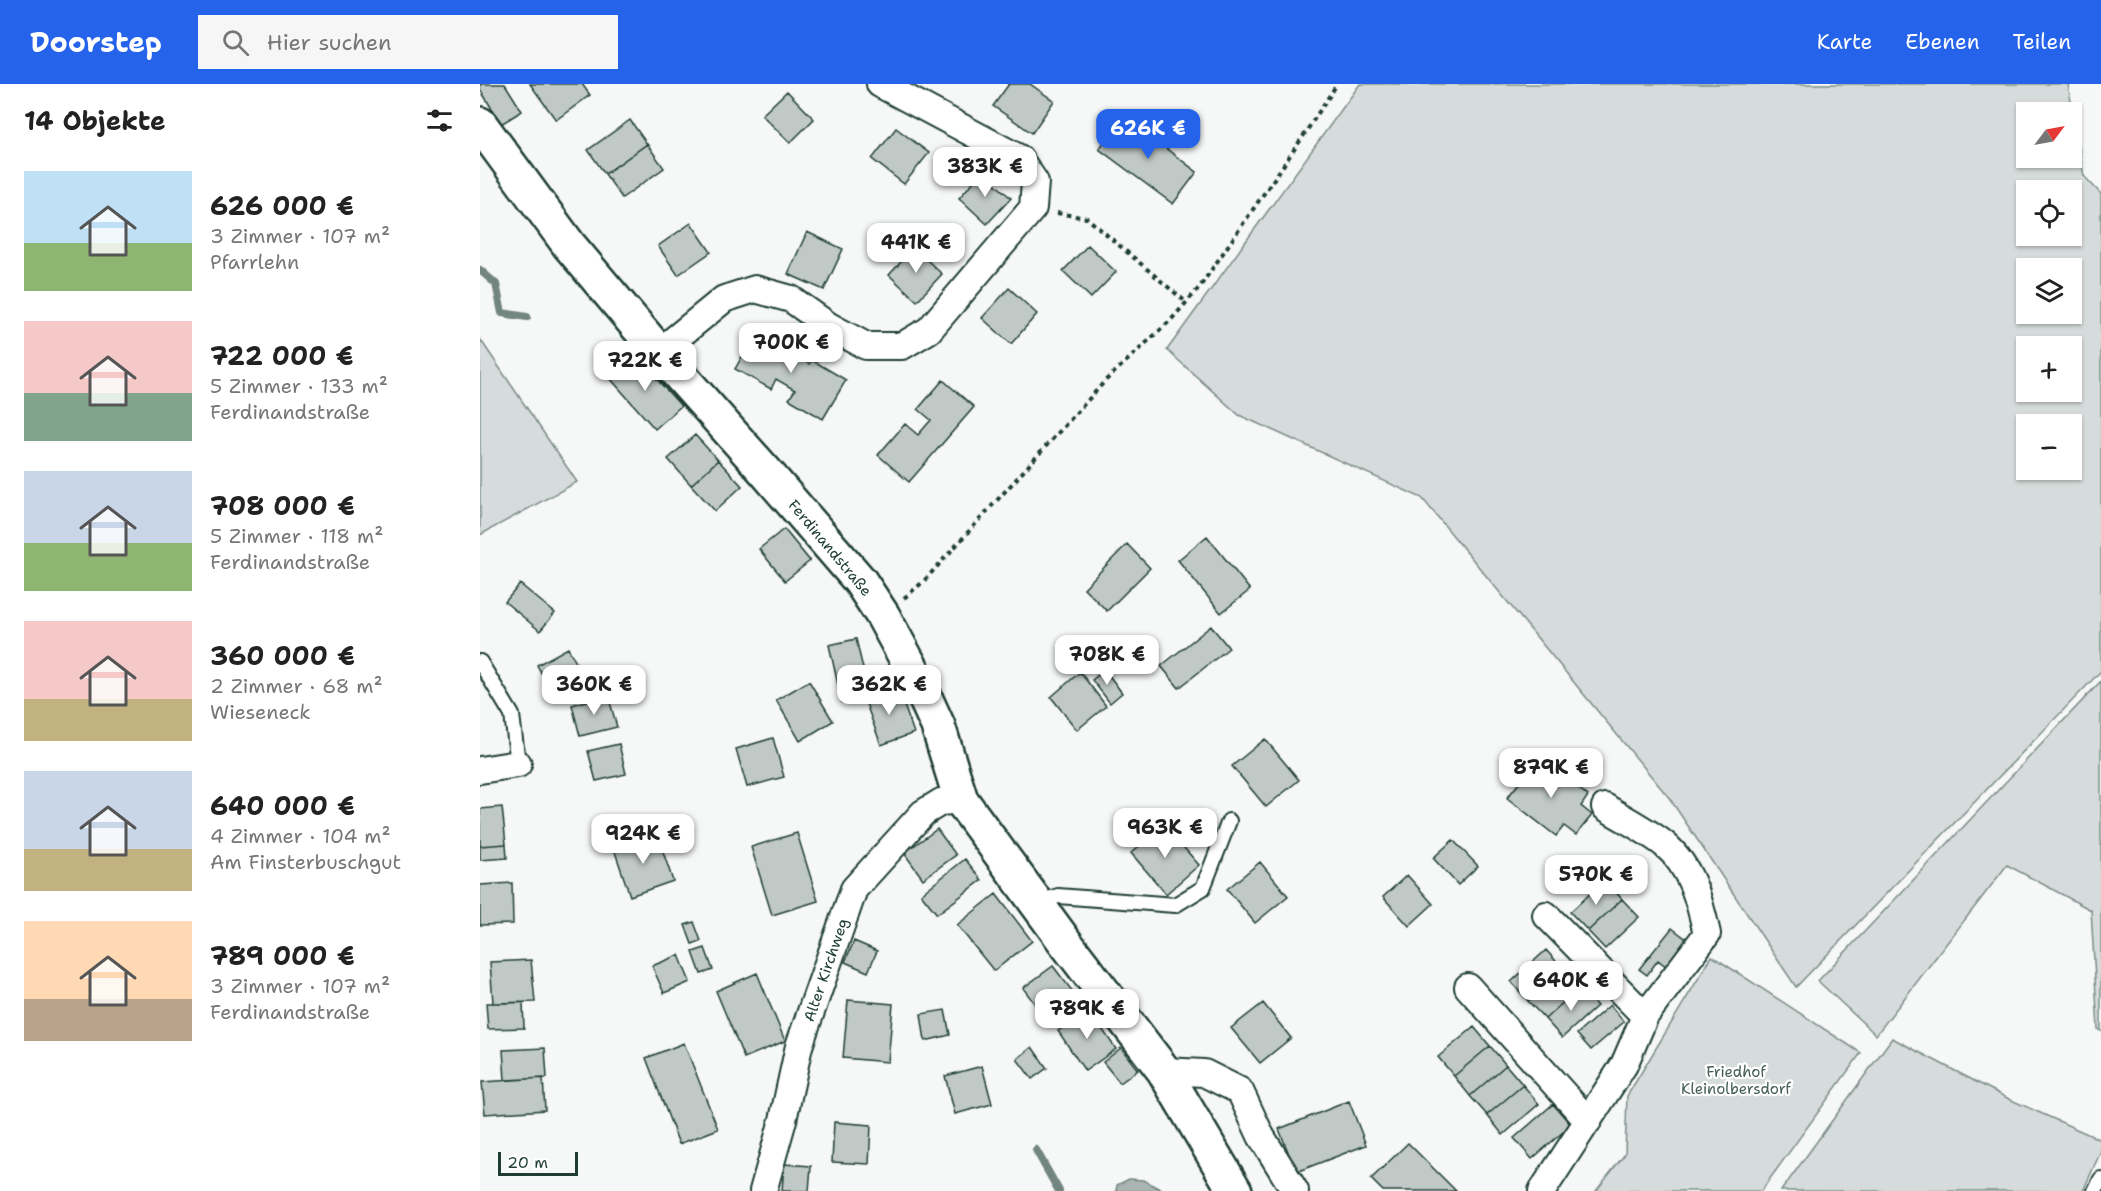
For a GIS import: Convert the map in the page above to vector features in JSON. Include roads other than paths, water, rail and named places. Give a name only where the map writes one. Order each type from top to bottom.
[{"type":"street","points":[[659,352],[724,299],[755,290],[791,299],[829,326],[866,346],[902,346],[929,330],[1032,208],[1035,182],[1019,158],[880,84]]},
{"type":"street","name":"Ferdinandstraße","points":[[480,124],[569,245],[659,352],[860,581],[883,616],[913,671],[938,726],[961,800],[1164,1071],[1235,1191]]},
{"type":"street","points":[[480,770],[518,764]]},
{"type":"street","name":"Alter Kirchweg","points":[[763,1191],[783,1120],[799,1046],[854,889],[923,813],[941,802],[961,800]]},
{"type":"street","points":[[1542,1191],[1624,1065],[1645,1016],[1707,934],[1699,900],[1686,871],[1665,845],[1605,807]]},
{"type":"street","points":[[1546,915],[1645,1016]]},
{"type":"street","points":[[1468,987],[1588,1120]]},
{"type":"street","points":[[1164,1071],[1204,1073],[1240,1091],[1261,1136],[1295,1191]]},
{"type":"lane","points":[[480,662],[512,715],[518,764]]},
{"type":"lane","points":[[1036,903],[1058,896],[1175,905],[1203,888],[1229,821]]},
{"type":"lane","points":[[2095,1191],[2101,1179]]},
{"type":"waterway","points":[[480,270],[496,284],[502,313],[527,317]]},
{"type":"waterway","points":[[1036,1150],[1059,1191]]},
{"type":"park label","name":"Friedhof Kleinolbersdorf","points":[[1736,1080]]}]
